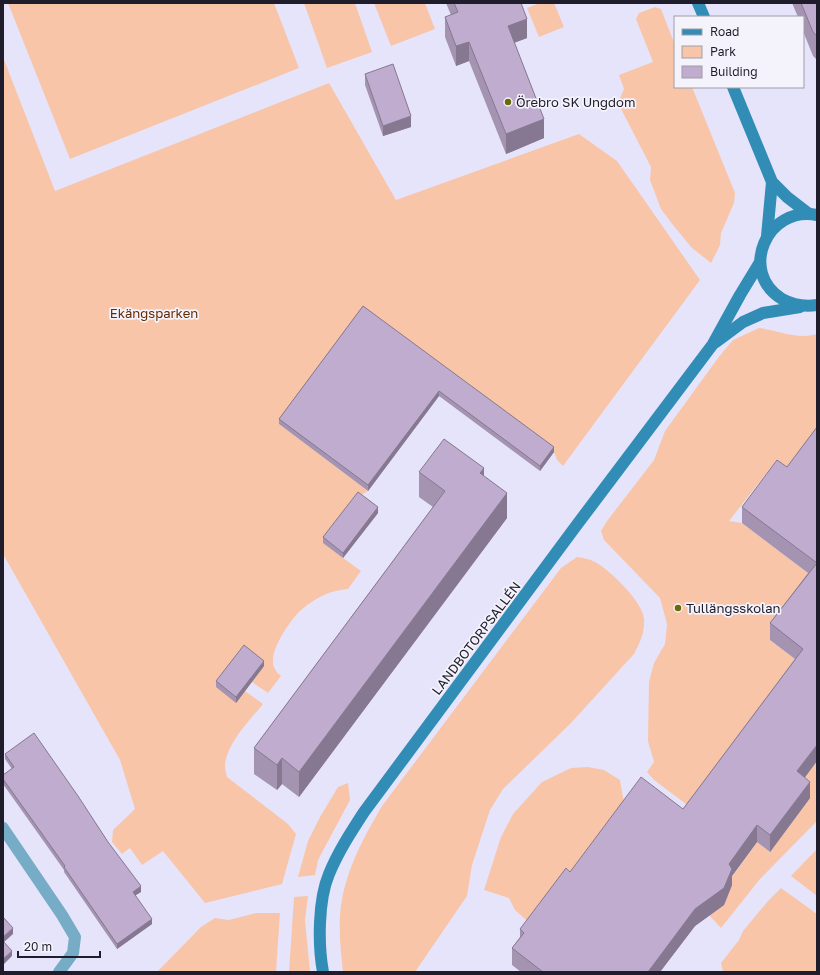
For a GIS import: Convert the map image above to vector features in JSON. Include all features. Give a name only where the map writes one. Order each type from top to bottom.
[{"type":"street","points":[[698,3],[704,16]]},
{"type":"street","points":[[733,88],[772,182],[787,196],[813,215]]},
{"type":"street","points":[[767,236],[772,182]]},
{"type":"street","points":[[813,215],[798,214],[787,218],[776,225],[767,236],[762,248],[760,262],[762,275],[769,288],[777,296],[798,306],[813,305]]},
{"type":"street","name":"LANDBOTORPSALLÉN","points":[[323,972],[320,954],[321,905],[328,876],[346,840],[364,812],[713,344],[760,262]]},
{"type":"street","name":"LANDBOTORPSALLÉN","points":[[713,344],[743,322],[763,313],[813,305]]},
{"type":"street","points":[[3,828],[62,915],[75,937],[73,953],[59,972]]},
{"type":"green space","points":[[8,3],[274,3],[299,68],[70,159]]},
{"type":"green space","points":[[304,3],[355,3],[372,52],[327,68]]},
{"type":"green space","points":[[374,3],[425,3],[435,29],[391,46]]},
{"type":"green space","points":[[540,3],[554,3],[564,27],[539,37],[527,8]]},
{"type":"green space","points":[[655,7],[661,9],[674,42],[674,88],[692,88],[735,193],[734,203],[721,233],[720,245],[711,263],[692,248],[661,209],[650,180],[651,167],[618,103],[624,89],[619,75],[653,62],[636,19],[639,13]]},
{"type":"green space","name":"Ekängsparken","points":[[3,57],[55,191],[329,83],[396,200],[579,134],[617,161],[700,280],[563,466],[557,460],[554,452],[363,311],[279,424],[368,491],[358,497],[343,558],[361,571],[348,589],[339,590],[318,598],[302,609],[290,623],[276,647],[274,656],[273,663],[275,669],[281,676],[268,693],[252,682],[264,666],[236,702],[245,691],[263,704],[234,740],[227,757],[225,770],[227,777],[288,824],[296,834],[282,884],[205,903],[163,851],[142,865],[130,848],[122,854],[112,842],[113,830],[135,809],[120,760],[3,554]]},
{"type":"green space","points":[[759,328],[802,336],[817,334],[817,427],[787,467],[776,461],[729,521],[742,523],[817,580],[770,640],[803,665],[694,810],[654,780],[647,772],[654,762],[648,741],[649,682],[654,663],[665,644],[667,624],[660,598],[604,540],[601,531],[654,460],[665,431],[718,358],[733,340]]},
{"type":"green space","points":[[577,557],[591,560],[609,572],[625,587],[638,604],[644,619],[644,628],[642,637],[634,654],[571,723],[503,789],[490,810],[472,865],[467,896],[415,972],[343,972],[340,917],[345,888],[354,859],[382,806],[561,568]]},
{"type":"green space","points":[[817,761],[817,821],[760,879],[721,928],[709,915],[724,905],[729,881],[757,842],[770,852],[797,788]]},
{"type":"green space","points":[[588,767],[604,770],[620,780],[626,814],[534,927],[515,910],[509,898],[484,890],[501,837],[513,814],[542,782],[571,768]]},
{"type":"green space","points":[[348,783],[350,800],[318,860],[315,875],[298,877],[308,841],[320,817],[338,787]]},
{"type":"green space","points":[[817,849],[817,896],[791,876]]},
{"type":"green space","points":[[781,888],[817,914],[817,972],[723,972],[721,963],[739,940],[743,931]]},
{"type":"green space","points":[[308,896],[305,920],[310,972],[289,972],[294,897]]},
{"type":"green space","points":[[256,913],[280,913],[276,972],[157,972],[201,927],[215,918],[229,920]]},
{"type":"building","name":"Örebro SK Ungdom","points":[[454,3],[521,3],[527,19],[508,26],[544,119],[506,134],[469,42],[456,46],[445,17],[458,12]]},
{"type":"building","points":[[801,3],[817,3],[817,36],[813,32]]},
{"type":"building","points":[[393,64],[411,116],[383,126],[365,74]]},
{"type":"building","points":[[363,306],[554,447],[540,466],[439,391],[368,485],[279,419]]},
{"type":"building","points":[[817,427],[817,563],[742,507],[777,460],[787,467]]},
{"type":"building","points":[[444,439],[484,468],[480,473],[507,493],[299,772],[282,758],[277,765],[254,748],[445,491],[419,472]]},
{"type":"building","points":[[358,492],[378,507],[343,553],[323,537]]},
{"type":"building","points":[[817,563],[817,745],[797,771],[810,782],[770,835],[757,825],[729,864],[732,869],[724,888],[695,909],[648,972],[543,972],[512,948],[524,933],[520,929],[566,868],[570,872],[641,777],[683,809],[803,649],[770,623]]},
{"type":"building","points":[[244,645],[264,661],[236,697],[216,681]]},
{"type":"building","points":[[34,733],[108,842],[141,886],[133,892],[152,919],[117,944],[64,867],[65,866],[3,779],[3,775],[14,767],[5,754]]},
{"type":"building","points":[[3,917],[13,928],[3,937]]},
{"type":"building","points":[[3,941],[12,951],[3,959]]},
{"type":"place","name":"Örebro SK Ungdom","points":[[508,102]]},
{"type":"place","name":"Tullängsskolan","points":[[678,608]]}]
